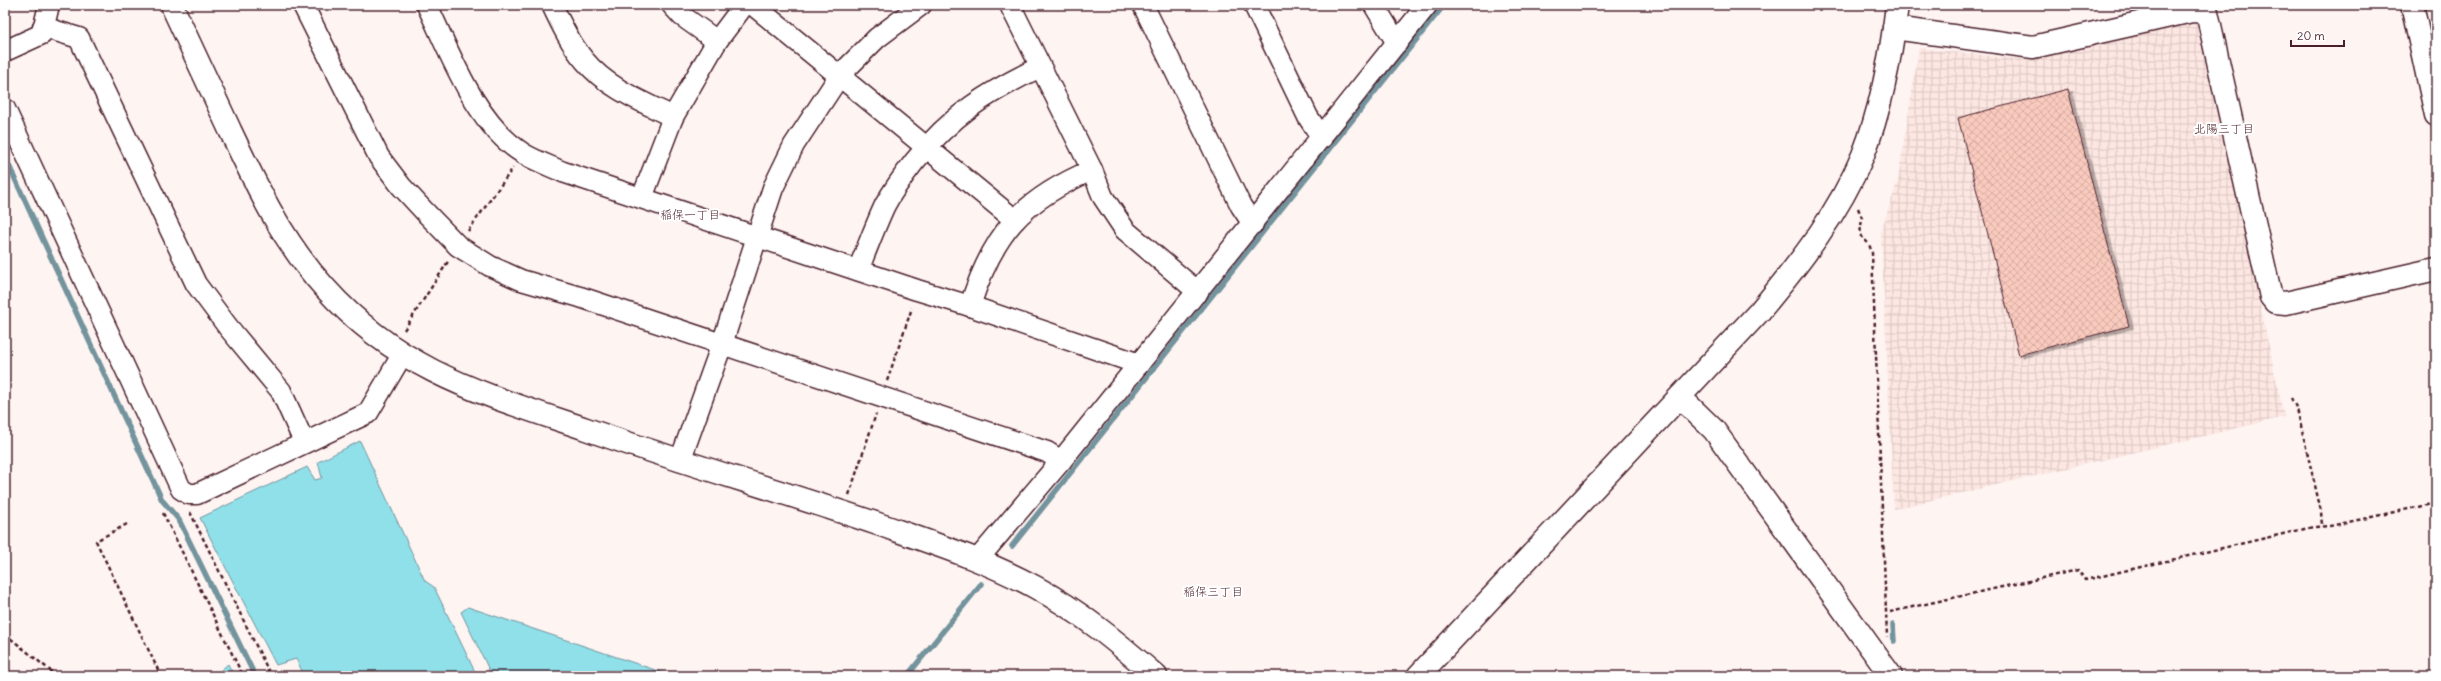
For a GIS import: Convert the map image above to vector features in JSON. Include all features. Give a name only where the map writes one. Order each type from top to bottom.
[{"type":"street","points":[[5,51],[42,34],[49,5]]},
{"type":"street","points":[[173,5],[173,8],[273,218],[302,260],[325,289],[354,318],[402,355],[460,385],[680,461],[843,512],[978,558],[1038,588],[1100,627],[1156,676]]},
{"type":"street","points":[[303,5],[379,157],[401,186],[458,246],[490,266],[521,280],[580,297],[1047,452],[1061,461]]},
{"type":"street","points":[[427,5],[476,102],[491,123],[507,141],[523,153],[562,172],[970,306],[1139,364]]},
{"type":"street","points":[[552,5],[572,43],[590,66],[619,90],[673,117]]},
{"type":"street","points":[[672,5],[682,16],[717,41]]},
{"type":"street","points":[[642,198],[673,117],[717,41],[744,5]]},
{"type":"street","points":[[753,5],[1015,220]]},
{"type":"street","points":[[680,461],[722,344],[772,188],[790,152],[815,110],[840,75],[877,38],[921,5]]},
{"type":"street","points":[[1010,5],[1092,170],[1103,197],[1125,230],[1198,292]]},
{"type":"street","points":[[1143,5],[1241,206],[1253,224]]},
{"type":"street","points":[[1254,5],[1308,117],[1322,138]]},
{"type":"street","points":[[1374,5],[1397,43]]},
{"type":"street","points":[[978,558],[1061,461],[1253,224],[1427,5]]},
{"type":"street","points":[[1418,676],[1680,397],[1782,284],[1825,225],[1862,157],[1873,128],[1882,97],[1897,5]]},
{"type":"street","points":[[2412,5],[2436,115]]},
{"type":"street","points":[[1894,28],[2033,47],[2192,11],[2207,12],[2274,302],[2286,303],[2436,269]]},
{"type":"street","points":[[43,27],[79,38],[196,284],[228,327],[281,391],[304,442]]},
{"type":"street","points":[[858,270],[886,204],[904,176],[926,148],[949,123],[980,99],[1040,67]]},
{"type":"street","points":[[5,109],[181,489],[189,494],[197,494],[368,413],[402,355]]},
{"type":"street","points":[[970,306],[981,272],[997,244],[1015,220],[1035,200],[1059,184],[1092,170]]},
{"type":"street","points":[[1680,397],[1714,430],[1891,676]]},
{"type":"path","points":[[1843,193],[1854,200],[1857,205],[1862,218],[1860,236],[1869,244],[1872,253],[1888,636],[1878,658]]},
{"type":"path","points":[[2291,398],[2297,409],[2320,504],[2322,527]]},
{"type":"path","points":[[1890,612],[2078,570],[2085,580],[2436,503]]},
{"type":"path","points":[[187,508],[271,676]]},
{"type":"path","points":[[163,513],[243,676]]},
{"type":"path","points":[[127,524],[96,541],[161,676]]},
{"type":"path","points":[[5,634],[57,676]]},
{"type":"shaded area","points":[[2199,20],[2284,417],[1894,509],[1881,231],[1898,180],[1919,48],[2029,60]]},
{"type":"water","points":[[360,441],[425,581],[434,587],[477,676],[294,676],[302,671],[296,659],[276,665],[200,518],[307,467],[315,480],[322,478],[318,462]]},
{"type":"water","points":[[468,607],[673,676],[492,676],[461,612]]},
{"type":"water","points":[[228,664],[234,676],[214,676]]},
{"type":"building","points":[[2068,89],[2129,326],[2019,355],[1958,118]]},
{"type":"waterway","points":[[1012,546],[1444,5]]},
{"type":"waterway","points":[[5,157],[162,500],[179,520],[255,676]]},
{"type":"waterway","points":[[907,676],[981,584]]},
{"type":"waterway","points":[[1893,625],[1894,641]]},
{"type":"district","name":"北陽三丁目","points":[[2224,129]]},
{"type":"district","name":"稲保一丁目","points":[[690,215]]},
{"type":"district","name":"稲保三丁目","points":[[1213,592]]}]
